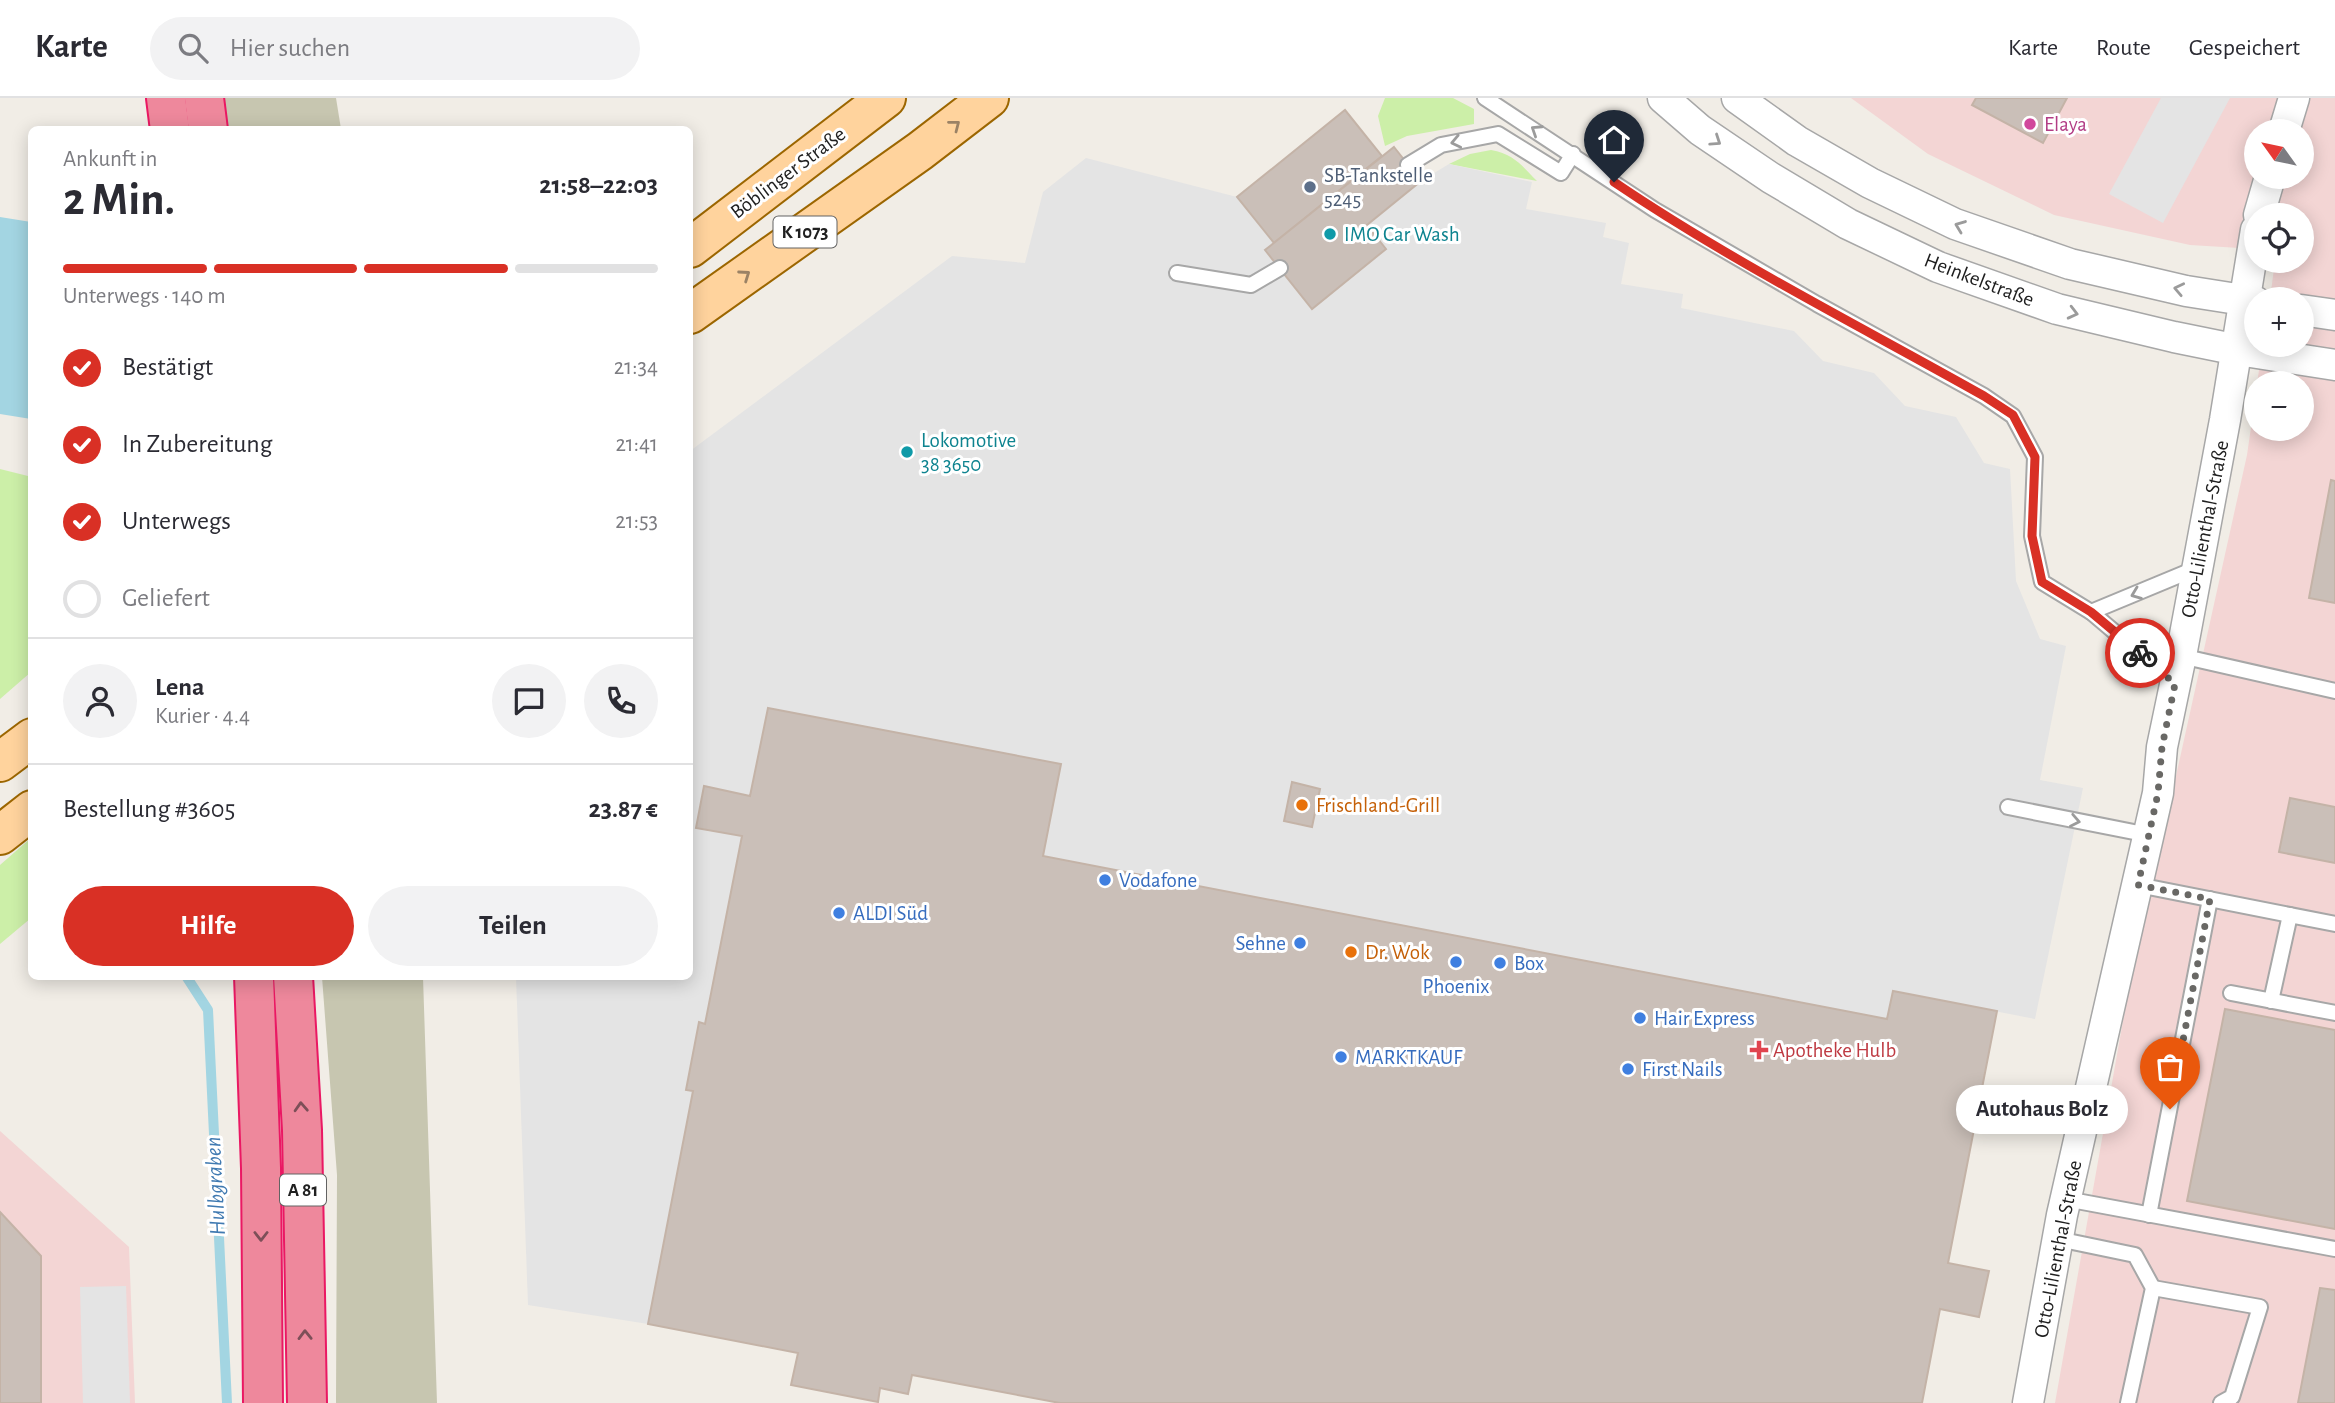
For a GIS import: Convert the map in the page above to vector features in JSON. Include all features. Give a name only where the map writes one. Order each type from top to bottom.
[{"type":"highway","points":[[166,98],[170,126]]},
{"type":"highway","points":[[204,98],[208,126]]},
{"type":"highway","name":"A 81","points":[[254,980],[261,1168],[262,1403]]},
{"type":"highway","name":"A 81","points":[[293,980],[302,1130],[307,1403]]},
{"type":"main road","name":"Böblinger Straße","points":[[693,246],[886,98]]},
{"type":"main road","name":"K 1073","points":[[693,312],[920,151],[989,98]]},
{"type":"main road","points":[[0,762],[28,741]]},
{"type":"main road","points":[[0,835],[28,813]]},
{"type":"street","name":"Heinkelstraße","points":[[1663,98],[1700,130],[1771,178],[1848,224],[1938,267],[2057,309],[2238,350],[2335,365]]},
{"type":"street","name":"Heinkelstraße","points":[[1737,98],[1797,141],[1870,183],[1955,224],[2070,264],[2186,291],[2244,300]]},
{"type":"street","points":[[2288,119],[2294,98]]},
{"type":"street","points":[[2314,312],[2335,315]]},
{"type":"street","name":"Otto-Lilienthal-Straße","points":[[2028,1403],[2066,1199],[2158,793],[2162,747],[2244,327]]},
{"type":"lane","points":[[1485,98],[1655,210],[2013,415],[2035,457],[2032,536],[2042,582],[2178,670],[2335,691]]},
{"type":"lane","points":[[1408,165],[1441,145],[1498,134],[1561,173],[1573,154]]},
{"type":"lane","points":[[1177,273],[1251,285],[1280,268]]},
{"type":"lane","points":[[2091,612],[2198,567]]},
{"type":"lane","points":[[2008,807],[2149,835]]},
{"type":"lane","points":[[2138,885],[2335,924]]},
{"type":"lane","points":[[2149,1215],[2210,899]]},
{"type":"lane","points":[[2271,1001],[2290,915]]},
{"type":"lane","points":[[2231,993],[2335,1013]]},
{"type":"lane","points":[[2066,1199],[2335,1249]]},
{"type":"lane","points":[[2058,1239],[2135,1255],[2153,1288],[2128,1403]]},
{"type":"lane","points":[[2153,1288],[2260,1307],[2232,1397],[2221,1403]]},
{"type":"shaded area","points":[[219,98],[336,98],[341,126],[224,126]]},
{"type":"shaded area","points":[[1851,98],[2335,98],[2335,1403],[2055,1403],[2128,993],[2249,441],[2314,441],[2314,371],[2259,371],[2261,357],[2314,357],[2314,287],[2272,287],[2273,273],[2314,273],[2314,203],[2244,203],[2244,248],[2190,245],[2054,215],[1928,154]]},
{"type":"shaded area","points":[[2161,98],[2230,98],[2163,223],[2109,194]]},
{"type":"shaded area","points":[[1086,158],[1237,197],[1274,243],[1386,249],[1367,225],[1421,181],[1449,164],[1532,182],[1526,209],[1606,223],[1603,237],[1629,243],[1621,284],[1683,294],[1681,308],[1794,331],[1823,361],[1874,373],[1905,406],[1956,417],[1984,463],[2010,469],[2016,581],[2040,639],[2066,646],[2040,780],[2083,788],[2035,1019],[1893,991],[1887,1019],[1043,856],[1061,764],[768,708],[750,796],[703,787],[696,828],[742,836],[705,1024],[700,1022],[687,1090],[693,1091],[648,1324],[528,1305],[516,980],[693,980],[693,449],[952,256],[1025,263],[1043,192]]},
{"type":"shaded area","points":[[322,980],[423,980],[437,1403],[336,1403],[337,1175]]},
{"type":"shaded area","points":[[0,1131],[129,1247],[135,1403],[0,1403]]},
{"type":"shaded area","points":[[126,1286],[130,1403],[83,1403],[80,1287]]},
{"type":"green space","points":[[1385,98],[1453,98],[1474,109],[1474,124],[1407,136],[1385,146],[1378,116]]},
{"type":"green space","points":[[1491,150],[1511,157],[1537,181],[1449,164],[1470,154]]},
{"type":"green space","points":[[0,469],[28,476],[28,675],[0,699]]},
{"type":"green space","points":[[28,841],[28,921],[0,944],[0,865]]},
{"type":"water","points":[[0,217],[28,222],[28,419],[0,414]]},
{"type":"building","name":"Elaya","points":[[1976,98],[2067,98],[2043,143],[1972,105]]},
{"type":"building","points":[[1345,110],[1382,156],[1274,243],[1237,197]]},
{"type":"building","name":"IMO Car Wash","points":[[1394,147],[1421,181],[1367,225],[1386,249],[1312,309],[1265,250]]},
{"type":"building","points":[[2331,480],[2335,481],[2335,603],[2309,598]]},
{"type":"building","name":"MARKTKAUF","points":[[768,708],[1061,764],[1043,856],[1887,1019],[1893,991],[1997,1011],[1948,1263],[1989,1271],[1979,1317],[1940,1309],[1922,1403],[1060,1403],[912,1375],[908,1394],[880,1388],[878,1402],[791,1385],[798,1353],[648,1324],[693,1091],[686,1090],[699,1022],[705,1024],[742,836],[696,828],[704,786],[750,796]]},
{"type":"building","name":"Frischland-Grill","points":[[1292,782],[1320,789],[1312,827],[1284,821]]},
{"type":"building","points":[[2290,798],[2335,807],[2335,863],[2279,852]]},
{"type":"building","points":[[2225,1009],[2335,1030],[2335,1229],[2187,1201]]},
{"type":"building","points":[[0,1212],[41,1256],[41,1403],[0,1403]]},
{"type":"building","points":[[2320,1288],[2335,1290],[2335,1403],[2298,1403]]},
{"type":"waterway","name":"Hulbgraben","points":[[189,980],[208,1010],[227,1403]]},
{"type":"way so far","points":[[2140,653],[2175,684],[2162,747],[2158,793],[2138,885],[2210,899],[2170,1109]]},
{"type":"place","name":"Elaya","points":[[2030,124]]},
{"type":"place","name":"SB-Tankstelle 5245","points":[[1310,187]]},
{"type":"place","name":"IMO Car Wash","points":[[1330,234]]},
{"type":"place","name":"Lokomotive 38 3650","points":[[907,452]]},
{"type":"place","name":"Frischland-Grill","points":[[1302,805]]},
{"type":"place","name":"Vodafone","points":[[1105,880]]},
{"type":"place","name":"ALDI Süd","points":[[839,913]]},
{"type":"place","name":"Sehne","points":[[1300,943]]},
{"type":"place","name":"Dr. Wok","points":[[1351,952]]},
{"type":"place","name":"Phoenix","points":[[1456,962]]},
{"type":"place","name":"Box","points":[[1500,963]]},
{"type":"place","name":"Hair Express","points":[[1640,1018]]},
{"type":"place","name":"Apotheke Hulb","points":[[1759,1050]]},
{"type":"place","name":"MARKTKAUF","points":[[1341,1057]]},
{"type":"place","name":"First Nails","points":[[1628,1069]]},
{"type":"place","name":"Autohaus Bolz","points":[[2170,1109]]},
{"type":"route","points":[[1614,182],[1736,258],[1905,351],[2013,415],[2035,457],[2032,536],[2042,582],[2091,612],[2140,653]]}]
